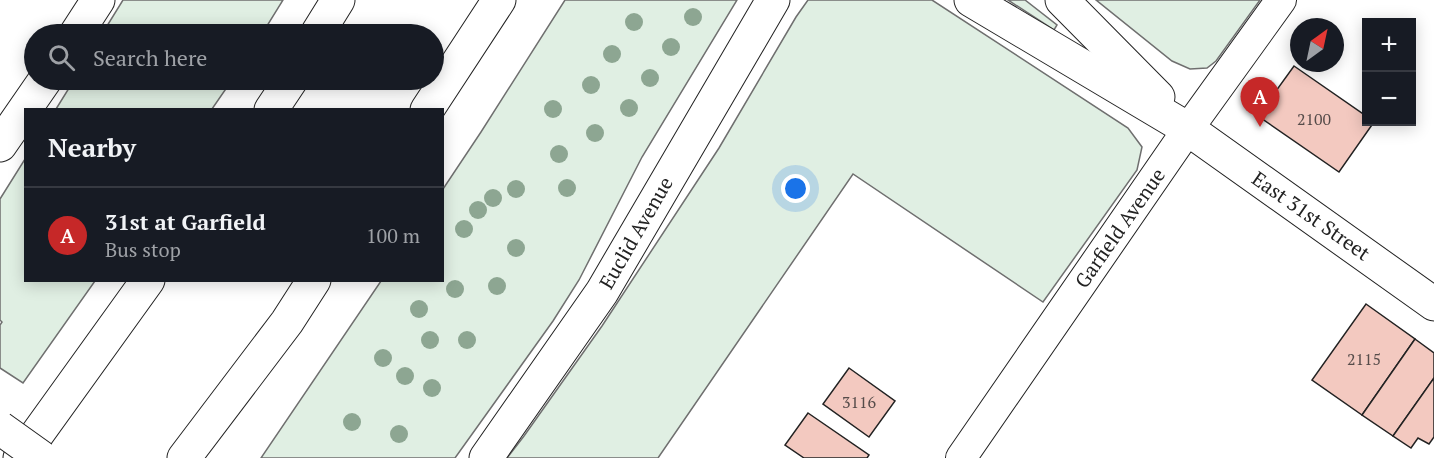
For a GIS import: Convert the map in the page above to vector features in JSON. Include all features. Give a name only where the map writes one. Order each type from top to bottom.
[{"type":"main road","points":[[82,24],[98,0]]},
{"type":"main road","points":[[323,24],[338,0]]},
{"type":"main road","points":[[444,84],[499,0]]},
{"type":"main road","name":"Euclid Avenue","points":[[486,458],[602,292],[773,0]]},
{"type":"main road","name":"East 31st Street","points":[[971,0],[1188,129],[1434,304]]},
{"type":"main road","name":"East 31st Street","points":[[1062,0],[1188,129]]},
{"type":"main road","points":[[26,108],[38,90]]},
{"type":"main road","points":[[272,108],[284,90]]},
{"type":"main road","points":[[428,108],[440,90]]},
{"type":"main road","points":[[0,145],[24,110]]},
{"type":"main road","points":[[20,458],[147,282]]},
{"type":"main road","points":[[184,458],[287,322],[313,282]]},
{"type":"main road","points":[[0,428],[42,458]]},
{"type":"street","name":"Garfield Avenue","points":[[961,458],[1188,129],[1281,0]]},
{"type":"green space","points":[[123,0],[283,0],[268,24],[108,24]]},
{"type":"green space","points":[[565,0],[737,0],[642,157],[579,280],[553,321],[455,458],[261,458],[380,282],[444,282],[444,188]]},
{"type":"green space","points":[[808,0],[932,0],[1128,128],[1142,147],[1137,170],[1043,302],[853,174],[658,458],[507,458],[602,326],[719,148]]},
{"type":"green space","points":[[1008,0],[1025,0],[1057,25],[1054,30]]},
{"type":"green space","points":[[1096,0],[1260,0],[1216,61],[1207,68],[1190,69],[1172,61]]},
{"type":"green space","points":[[68,90],[225,90],[213,108],[57,108]]},
{"type":"green space","points":[[24,161],[24,282],[94,282],[23,383],[0,368],[0,325],[2,322],[0,320],[0,199]]},
{"type":"building","points":[[1290,72],[1303,72],[1362,113],[1362,126],[1371,126],[1339,172],[1258,116]]},
{"type":"building","points":[[1366,304],[1415,339],[1362,415],[1312,380]]},
{"type":"building","points":[[1415,339],[1434,353],[1434,378],[1393,436],[1362,415]]},
{"type":"building","points":[[849,368],[895,401],[869,437],[823,404]]},
{"type":"building","points":[[1434,378],[1434,437],[1429,444],[1418,438],[1411,448],[1393,436]]},
{"type":"building","points":[[808,413],[869,455],[867,458],[804,458],[785,445]]},
{"type":"place","name":"31st at Garfield","points":[[1260,127]]}]
